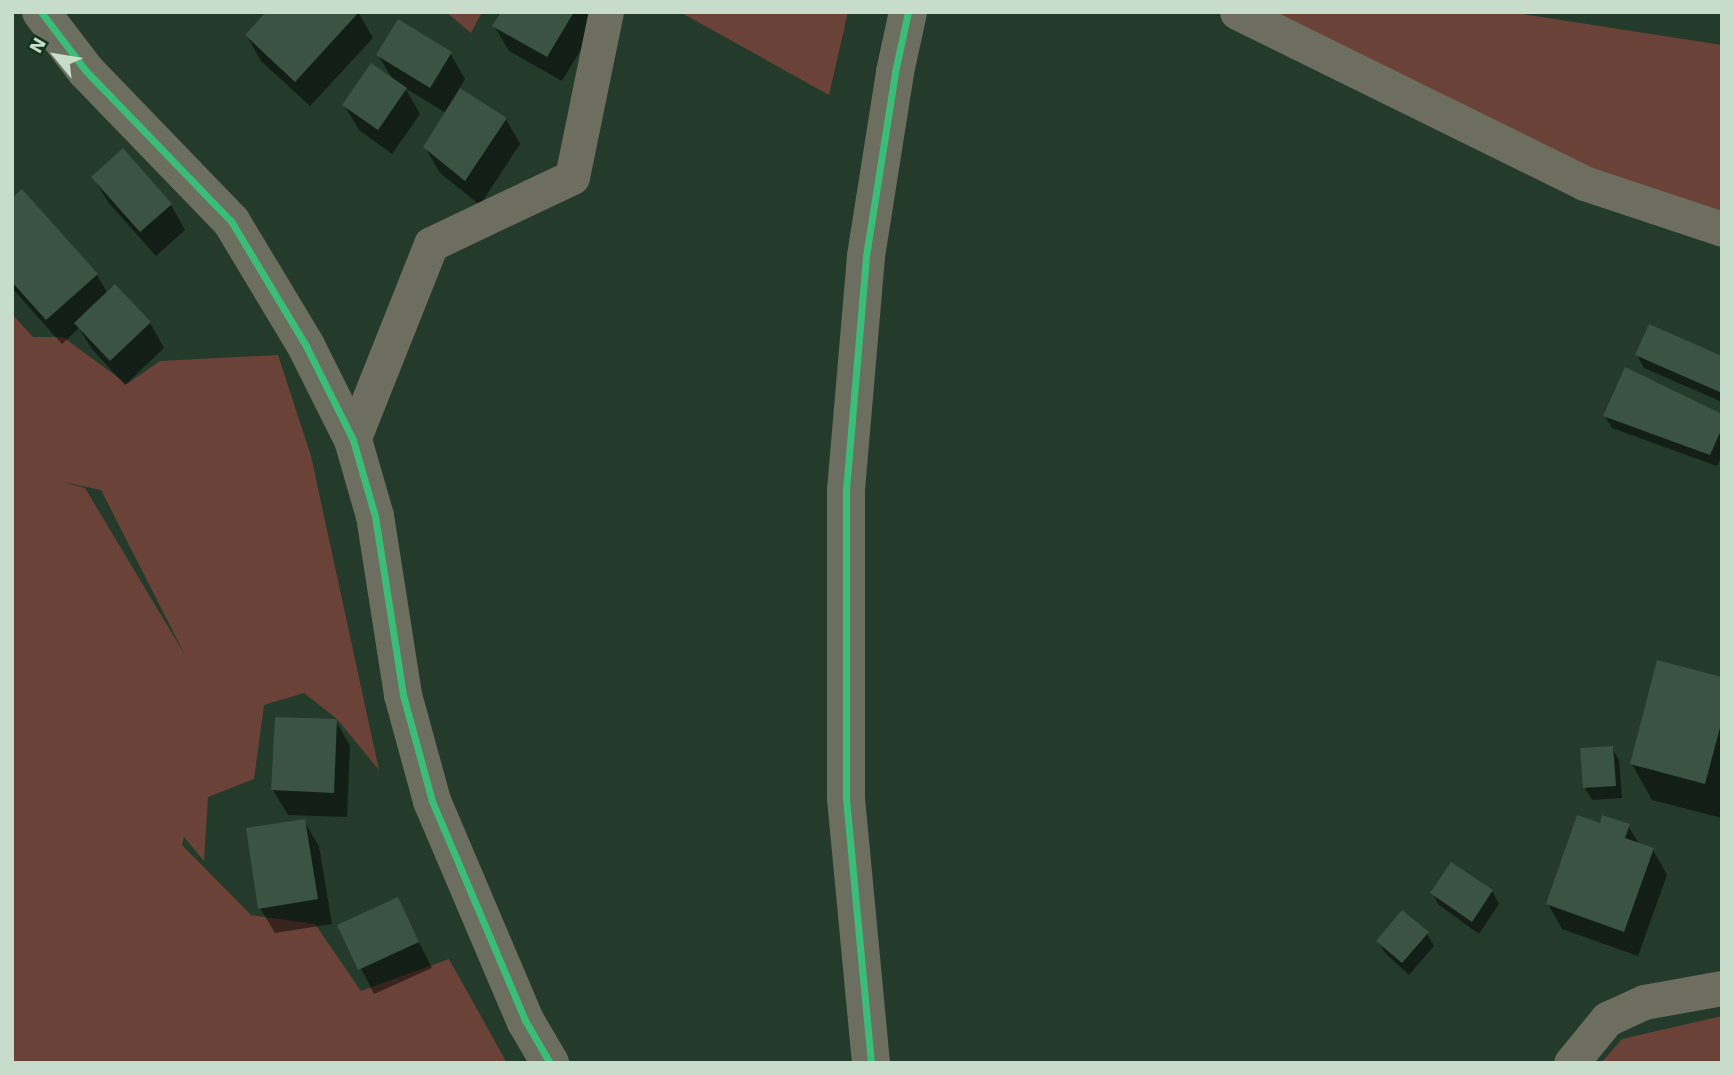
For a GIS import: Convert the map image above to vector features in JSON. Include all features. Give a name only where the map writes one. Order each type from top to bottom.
[{"type":"street","points":[[41,12],[86,71],[231,221],[306,346],[353,440],[376,516],[403,695],[432,802],[526,1022],[550,1063]]},
{"type":"street","points":[[353,440],[431,244],[572,177],[606,12]]},
{"type":"street","points":[[871,1063],[846,797],[846,490],[866,256],[895,72],[908,12]]},
{"type":"street","points":[[1237,12],[1584,183],[1722,229]]},
{"type":"street","points":[[1571,1063],[1607,1019],[1644,1002],[1722,988]]},
{"type":"shaded area","points":[[446,12],[482,12],[471,33]]},
{"type":"shaded area","points":[[680,12],[848,12],[829,95]]},
{"type":"shaded area","points":[[1260,12],[1510,12],[1722,45],[1722,214],[1591,175]]},
{"type":"shaded area","points":[[12,314],[33,337],[63,337],[127,384],[160,361],[278,355],[311,456],[379,770],[337,719],[304,693],[264,705],[254,779],[208,797],[204,861],[184,837],[182,845],[251,915],[315,924],[361,991],[449,959],[507,1063],[12,1063]],"holes":[[[59,481],[101,490],[185,655],[85,488]]]},
{"type":"shaded area","points":[[1722,1016],[1722,1063],[1601,1063],[1622,1039]]},
{"type":"building","points":[[266,12],[359,12],[295,82],[245,35]]},
{"type":"building","points":[[501,12],[574,12],[547,57],[492,26]]},
{"type":"building","points":[[398,19],[452,52],[430,88],[376,55]]},
{"type":"building","points":[[371,63],[407,88],[378,130],[342,105]]},
{"type":"building","points":[[460,88],[507,118],[465,181],[423,147]]},
{"type":"building","points":[[123,148],[172,204],[140,232],[91,177]]},
{"type":"building","points":[[22,189],[98,274],[46,320],[12,282],[12,198]]},
{"type":"building","points":[[115,284],[151,322],[110,361],[74,323]]},
{"type":"building","points":[[1649,324],[1722,356],[1722,393],[1635,355]]},
{"type":"building","points":[[1625,367],[1722,414],[1722,428],[1710,455],[1603,416]]},
{"type":"building","points":[[1657,660],[1722,677],[1722,720],[1705,784],[1630,764]]},
{"type":"building","points":[[275,717],[337,719],[334,793],[271,790]]},
{"type":"building","points":[[1613,746],[1616,786],[1583,788],[1580,748]]},
{"type":"building","points":[[1577,815],[1600,823],[1602,815],[1630,824],[1625,838],[1654,848],[1624,932],[1546,904]]},
{"type":"building","points":[[305,819],[318,899],[258,909],[246,828]]},
{"type":"building","points":[[1451,862],[1493,890],[1472,922],[1430,893]]},
{"type":"building","points":[[398,897],[419,942],[358,970],[337,925]]},
{"type":"building","points":[[1402,910],[1429,932],[1402,963],[1376,941]]},
{"type":"cycle path","points":[[41,12],[86,71],[231,221],[306,346],[353,440],[375,516],[403,695],[432,801],[526,1022],[550,1063]]},
{"type":"cycle path","points":[[871,1063],[846,797],[846,490],[866,256],[895,72],[908,12]]}]
